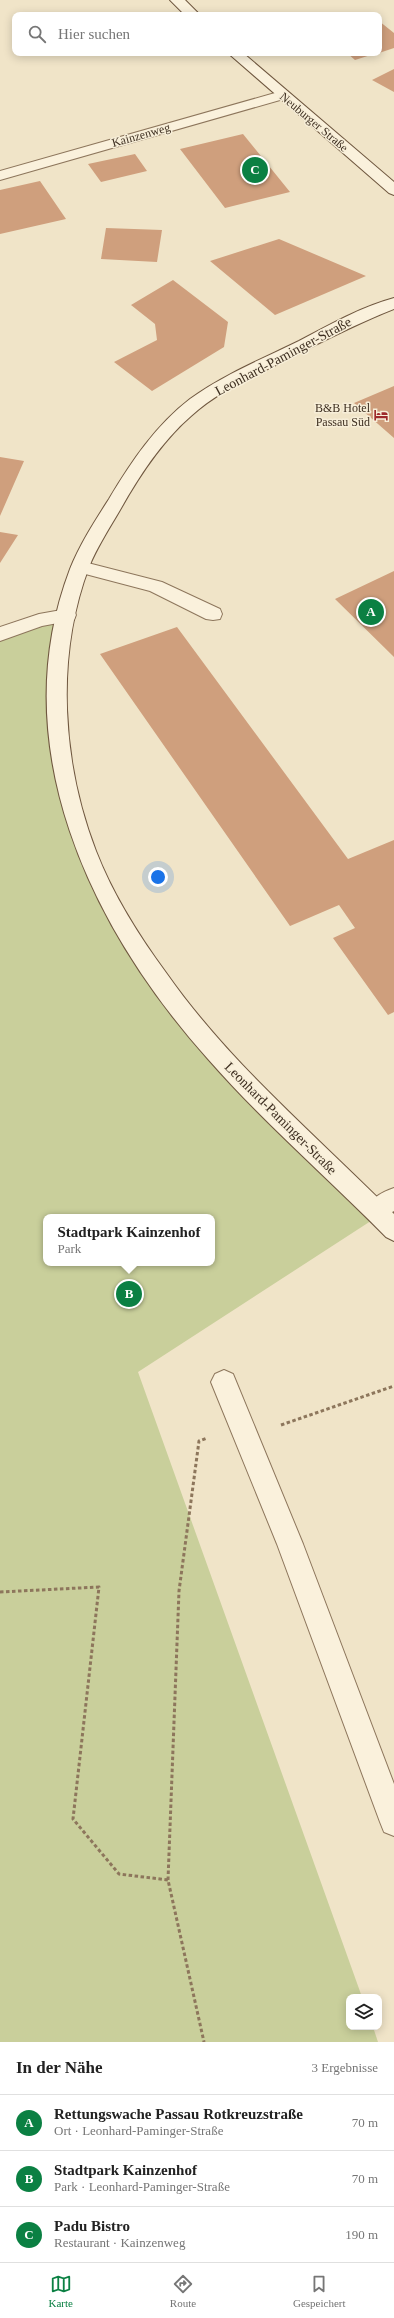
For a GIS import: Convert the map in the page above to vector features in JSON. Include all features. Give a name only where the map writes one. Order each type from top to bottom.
[{"type":"street","points":[[177,0],[190,12]]},
{"type":"street","name":"Neuburger Straße","points":[[238,56],[394,190]]},
{"type":"street","name":"Kainzenweg","points":[[0,176],[282,95]]},
{"type":"street","name":"Leonhard-Paminger-Straße","points":[[394,303],[352,319],[225,384],[184,413],[147,455],[98,531],[80,568],[67,615],[58,668],[57,712],[62,764],[78,831],[101,886],[144,956],[189,1021],[248,1089],[385,1204],[394,1230]]},
{"type":"street","points":[[80,568],[156,586],[213,614]]},
{"type":"street","points":[[0,634],[39,620],[67,615]]},
{"type":"street","points":[[224,1382],[243,1432],[290,1544],[394,1822]]},
{"type":"path","points":[[204,2042],[168,1880],[179,1591],[199,1441],[243,1432],[394,1386]]},
{"type":"path","points":[[0,1592],[99,1587],[73,1819],[119,1874],[168,1880]]},
{"type":"green space","points":[[65,615],[59,745],[100,886],[211,1046],[377,1217],[138,1372],[361,1994],[346,1994],[346,2030],[374,2030],[378,2042],[0,2042],[0,637]]},
{"type":"building","points":[[382,23],[394,33],[394,48],[382,52]]},
{"type":"building","points":[[350,56],[368,56],[355,60]]},
{"type":"building","points":[[394,69],[394,92],[372,80]]},
{"type":"building","points":[[243,134],[290,192],[225,208],[180,149]]},
{"type":"building","points":[[135,154],[147,171],[101,182],[88,164]]},
{"type":"building","points":[[40,181],[66,219],[0,234],[0,190]]},
{"type":"building","points":[[106,228],[162,230],[157,262],[101,259]]},
{"type":"building","points":[[279,239],[366,276],[275,315],[210,261]]},
{"type":"building","points":[[173,280],[228,322],[224,347],[152,391],[114,362],[157,340],[155,324],[131,305]]},
{"type":"building","name":"B&B Hotel Passau Süd","points":[[394,386],[394,438],[354,403]]},
{"type":"building","points":[[0,457],[24,461],[0,516]]},
{"type":"building","points":[[0,532],[18,535],[0,563]]},
{"type":"building","points":[[394,571],[394,657],[335,599]]},
{"type":"building","points":[[177,627],[348,859],[394,840],[394,1012],[388,1015],[333,938],[355,928],[339,905],[290,926],[100,654]]},
{"type":"place","name":"Padu Bistro","points":[[255,170]]},
{"type":"place","name":"B&B Hotel Passau Süd","points":[[381,415]]},
{"type":"place","name":"Rettungswache Passau Rotkreuzstraße","points":[[371,612]]},
{"type":"place","name":"Stadtpark Kainzenhof","points":[[129,1294]]}]
